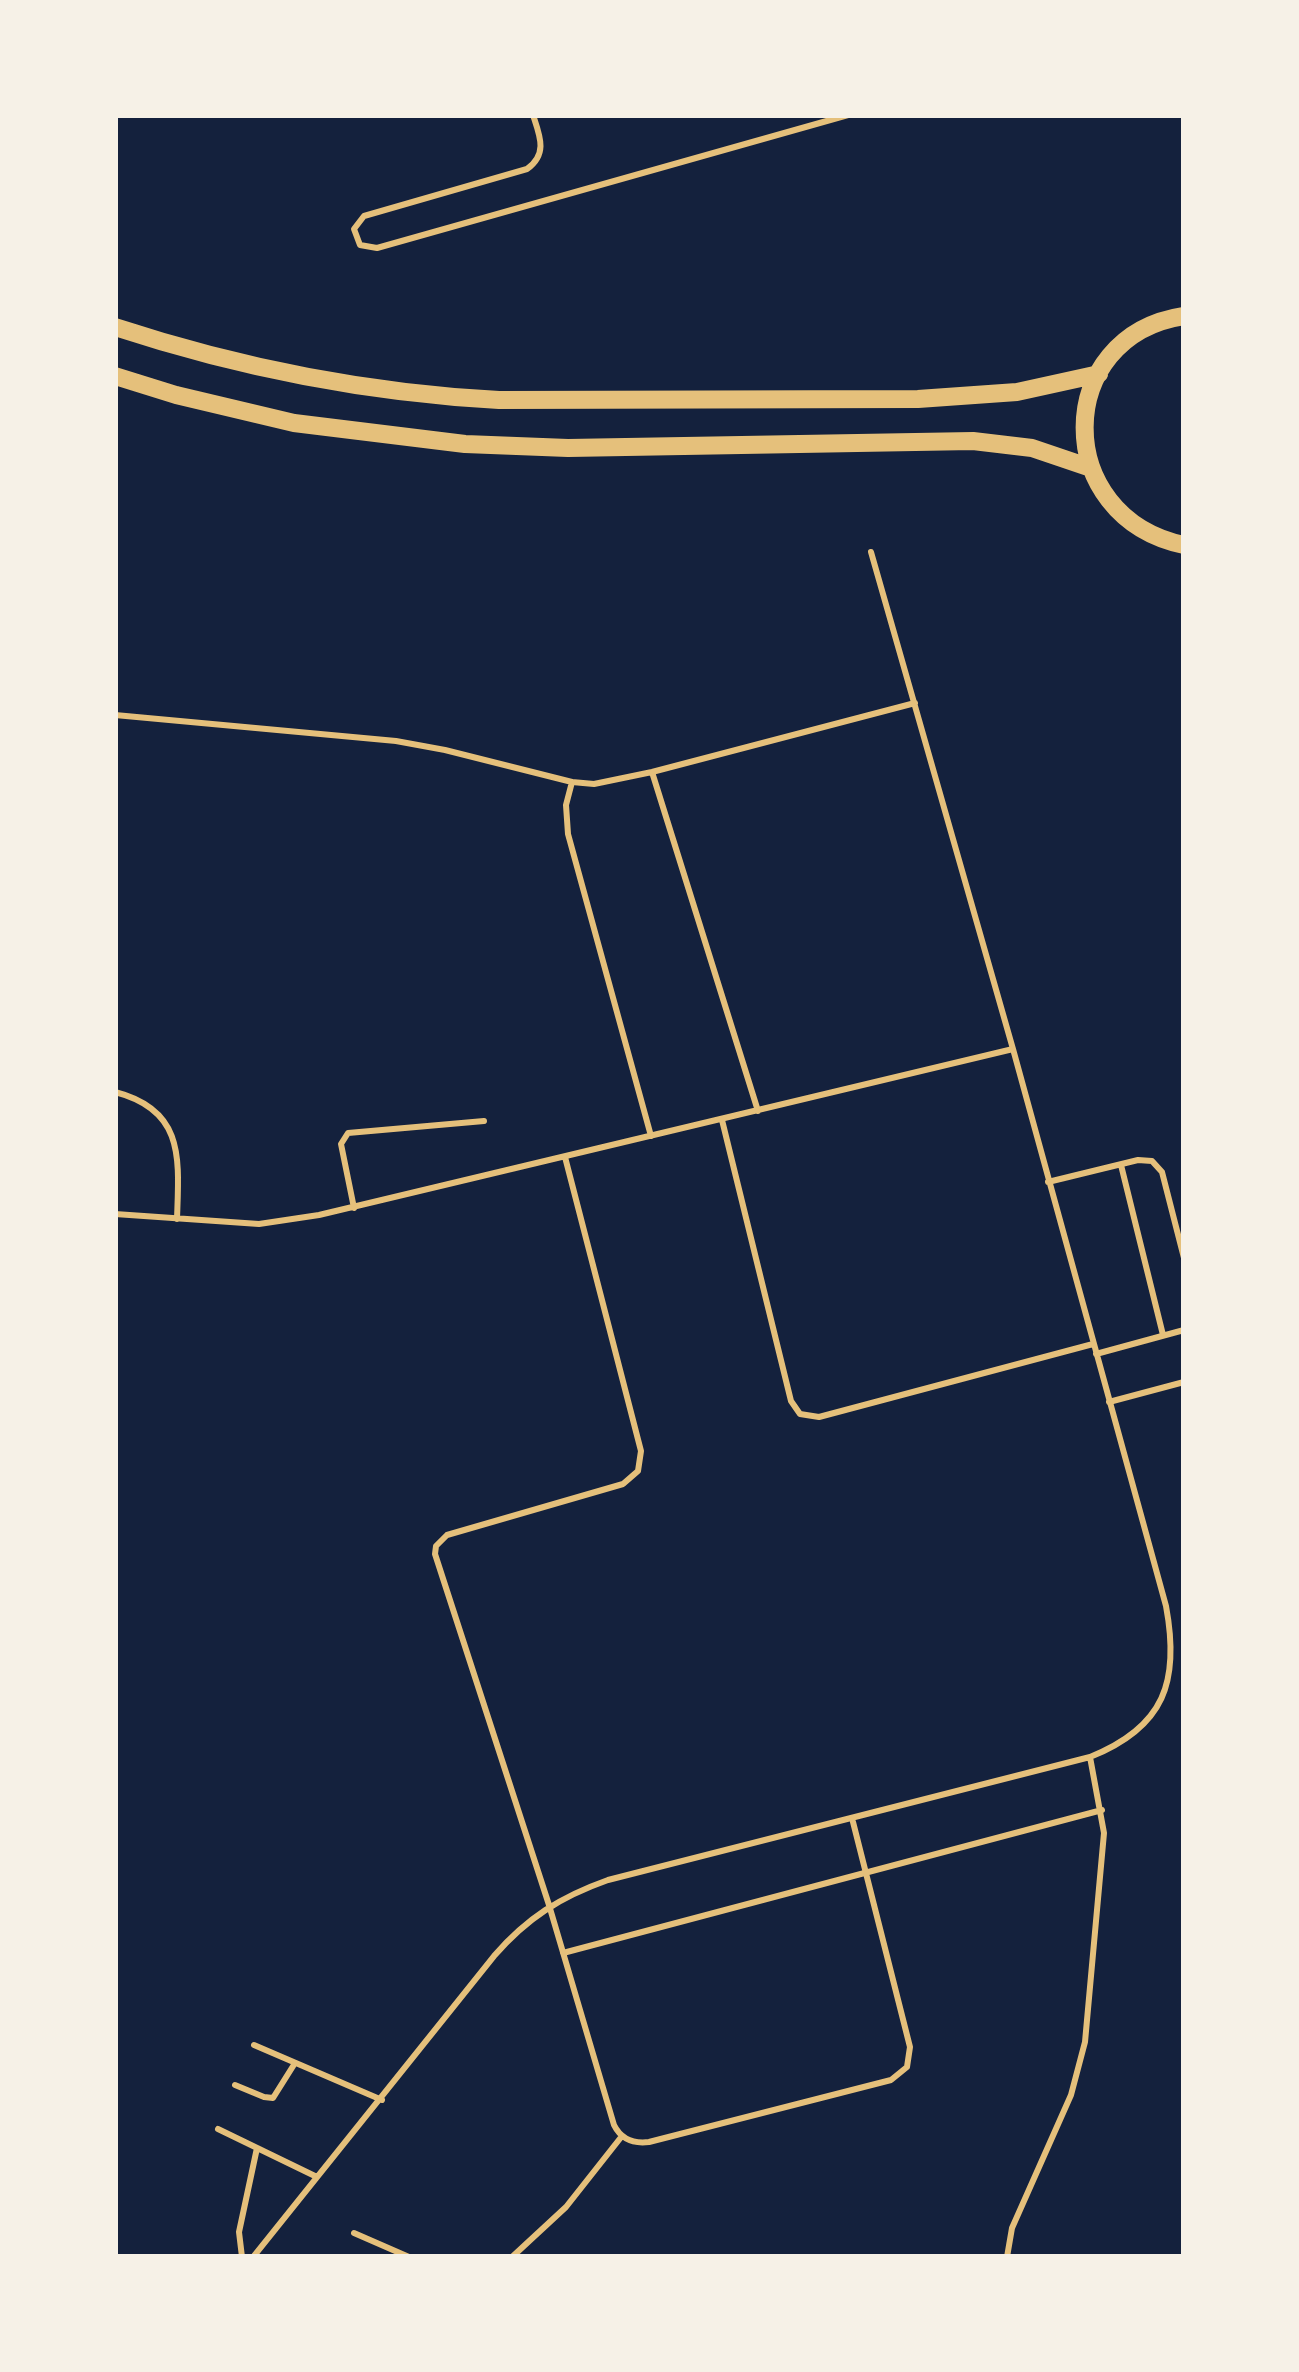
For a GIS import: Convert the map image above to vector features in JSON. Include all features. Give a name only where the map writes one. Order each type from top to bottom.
[{"type":"main road","points":[[1184,316],[1138,332],[1123,344],[1099,374],[1085,420],[1086,453],[1091,468],[1098,486],[1120,514],[1150,535],[1184,545]]},
{"type":"main road","points":[[115,327],[222,359],[294,375],[433,396],[499,400],[918,399],[1017,392],[1099,374]]},
{"type":"main road","points":[[115,376],[238,411],[408,439],[568,448],[973,441],[1032,448],[1091,468]]},
{"type":"lane","points":[[533,115],[542,143],[536,162],[528,169],[364,216],[354,229],[360,245],[376,248],[848,115]]},
{"type":"lane","points":[[253,2257],[494,1956],[549,1906],[608,1880],[1090,1757],[1124,1740],[1158,1708],[1171,1662],[1166,1606],[1013,1050],[870,552]]},
{"type":"lane","points":[[115,714],[429,746],[572,782],[605,783],[915,703]]},
{"type":"lane","points":[[652,772],[758,1111]]},
{"type":"lane","points":[[572,782],[566,806],[568,834],[651,1136]]},
{"type":"lane","points":[[115,1214],[259,1224],[354,1208],[1013,1050]]},
{"type":"lane","points":[[115,1092],[147,1104],[172,1130],[178,1171],[177,1218]]},
{"type":"lane","points":[[722,1119],[791,1401],[800,1414],[819,1417],[1093,1344]]},
{"type":"lane","points":[[354,1208],[341,1144],[348,1133],[484,1121]]},
{"type":"lane","points":[[565,1157],[641,1451],[638,1471],[623,1484],[447,1535],[440,1539],[435,1554],[549,1906],[614,2125],[622,2136],[634,2142],[648,2142],[891,2080],[902,2073],[909,2060],[910,2046],[852,1818]]},
{"type":"lane","points":[[1048,1182],[1145,1160],[1160,1167],[1184,1258]]},
{"type":"lane","points":[[1121,1164],[1163,1336]]},
{"type":"lane","points":[[1096,1354],[1184,1330]]},
{"type":"lane","points":[[1109,1402],[1184,1382]]},
{"type":"lane","points":[[1007,2257],[1012,2228],[1080,2066],[1103,1846],[1102,1810],[1090,1757]]},
{"type":"lane","points":[[563,1953],[1102,1810]]},
{"type":"lane","points":[[254,2045],[382,2100]]},
{"type":"lane","points":[[235,2085],[273,2098],[295,2063]]},
{"type":"lane","points":[[218,2130],[317,2177]]},
{"type":"lane","points":[[512,2257],[556,2217],[622,2136]]},
{"type":"lane","points":[[242,2257],[238,2232],[257,2148]]},
{"type":"lane","points":[[354,2233],[408,2257]]}]
